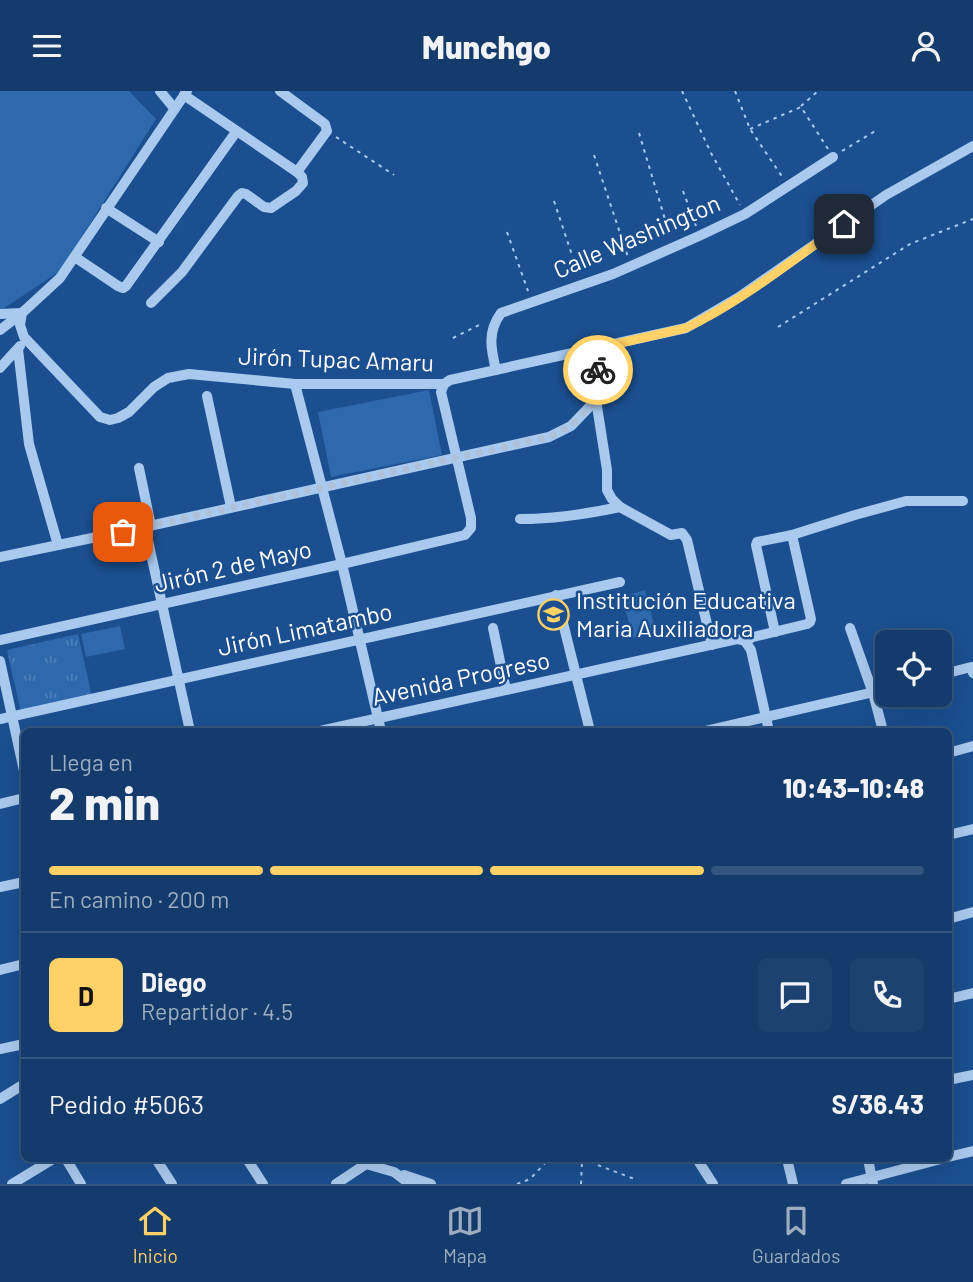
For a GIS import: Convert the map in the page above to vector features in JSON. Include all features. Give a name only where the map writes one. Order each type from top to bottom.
[{"type":"street","points":[[160,91],[174,109]]},
{"type":"street","points":[[280,91],[325,124],[327,131],[297,172]]},
{"type":"street","points":[[0,330],[60,278],[186,93],[236,132],[297,172],[303,183],[271,208],[264,207],[242,193],[182,272],[151,303]]},
{"type":"street","points":[[75,257],[118,286],[126,286],[236,132]]},
{"type":"street","name":"Jirón Tupac Amaru","points":[[24,337],[100,417],[110,420],[129,412],[154,387],[168,378],[189,374],[295,384],[444,384],[450,380],[686,328],[698,323],[740,297],[886,195],[973,146]]},
{"type":"street","name":"Calle Washington","points":[[498,317],[501,313],[631,267],[699,236],[745,214],[834,157]]},
{"type":"street","points":[[106,208],[159,242]]},
{"type":"street","points":[[0,314],[22,313]]},
{"type":"street","points":[[0,368],[18,349],[24,337],[20,325],[22,313]]},
{"type":"street","points":[[496,370],[490,346],[498,317]]},
{"type":"street","points":[[18,349],[29,444],[58,545]]},
{"type":"street","points":[[0,557],[148,527],[549,437],[571,426],[596,400],[601,385],[594,349]]},
{"type":"street","points":[[295,384],[323,487],[380,728]]},
{"type":"street","points":[[444,384],[441,393],[457,457]]},
{"type":"street","points":[[207,396],[231,507]]},
{"type":"street","points":[[596,400],[607,470],[607,490],[620,507],[671,535],[682,533],[687,540],[712,645]]},
{"type":"street","name":"Jirón 2 de Mayo","points":[[0,641],[465,534],[471,528],[471,518],[457,457]]},
{"type":"street","points":[[139,468],[162,605],[189,728]]},
{"type":"street","points":[[775,632],[757,542],[792,535],[906,502],[963,502]]},
{"type":"street","points":[[520,519],[599,512],[620,507]]},
{"type":"street","name":"Avenida Progreso","points":[[334,728],[737,639],[745,641],[807,624],[811,619],[792,535]]},
{"type":"street","name":"Jirón Limatambo","points":[[0,719],[620,582]]},
{"type":"street","points":[[556,595],[589,728]]},
{"type":"street","points":[[493,628],[506,690]]},
{"type":"street","points":[[850,628],[882,728]]},
{"type":"street","points":[[745,641],[751,650],[768,728]]},
{"type":"street","points":[[0,661],[21,757]]},
{"type":"street","points":[[952,673],[972,670]]},
{"type":"street","points":[[746,727],[766,718],[873,693]]},
{"type":"street","points":[[952,752],[973,746]]},
{"type":"street","points":[[0,804],[21,799]]},
{"type":"street","points":[[952,834],[973,829]]},
{"type":"street","points":[[0,887],[21,883]]},
{"type":"street","points":[[952,918],[973,912]]},
{"type":"street","points":[[0,970],[21,965]]},
{"type":"street","points":[[952,998],[973,993]]},
{"type":"street","points":[[0,1049],[21,1045]]},
{"type":"street","points":[[952,1079],[973,1075]]},
{"type":"street","points":[[0,1099],[21,1089]]},
{"type":"street","points":[[952,1156],[973,1150]]},
{"type":"street","points":[[12,1184],[48,1162]]},
{"type":"street","points":[[68,1162],[81,1184]]},
{"type":"street","points":[[158,1162],[172,1184]]},
{"type":"street","points":[[249,1162],[263,1184]]},
{"type":"street","points":[[336,1184],[360,1162]]},
{"type":"street","points":[[364,1162],[431,1184]]},
{"type":"street","points":[[699,1162],[713,1184]]},
{"type":"street","points":[[788,1162],[793,1184]]},
{"type":"street","points":[[869,1162],[872,1180]]},
{"type":"street","points":[[846,1184],[872,1180],[931,1162]]},
{"type":"street","points":[[394,1172],[410,1184]]},
{"type":"path","points":[[682,91],[711,153],[745,214]]},
{"type":"path","points":[[735,91],[750,129],[789,187]]},
{"type":"path","points":[[750,129],[801,107],[818,91]]},
{"type":"path","points":[[801,107],[834,157],[877,130]]},
{"type":"path","points":[[327,131],[394,175]]},
{"type":"path","points":[[639,133],[673,247]]},
{"type":"path","points":[[594,155],[631,267]]},
{"type":"path","points":[[683,191],[699,236]]},
{"type":"path","points":[[554,201],[582,285]]},
{"type":"path","points":[[778,327],[910,244],[973,219]]},
{"type":"path","points":[[507,233],[532,303]]},
{"type":"path","points":[[453,338],[498,317]]},
{"type":"path","points":[[517,1184],[530,1179],[547,1162]]},
{"type":"path","points":[[582,1162],[582,1184]]},
{"type":"path","points":[[590,1162],[637,1180]]},
{"type":"green space","points":[[0,91],[129,91],[156,119],[62,268],[0,311]]},
{"type":"green space","points":[[429,390],[442,455],[331,477],[318,412]]},
{"type":"green space","points":[[645,590],[656,632],[633,638],[622,597]]},
{"type":"green space","points":[[120,626],[125,649],[86,657],[81,634]]},
{"type":"green space","points":[[78,634],[92,697],[21,713],[7,650]]},
{"type":"way so far","points":[[123,532],[549,437],[571,426],[596,400],[601,385],[598,370]]},
{"type":"place","name":"Institución Educativa Maria Auxiliadora","points":[[553,615]]},
{"type":"route","points":[[598,370],[594,349],[698,323],[844,224]]}]
